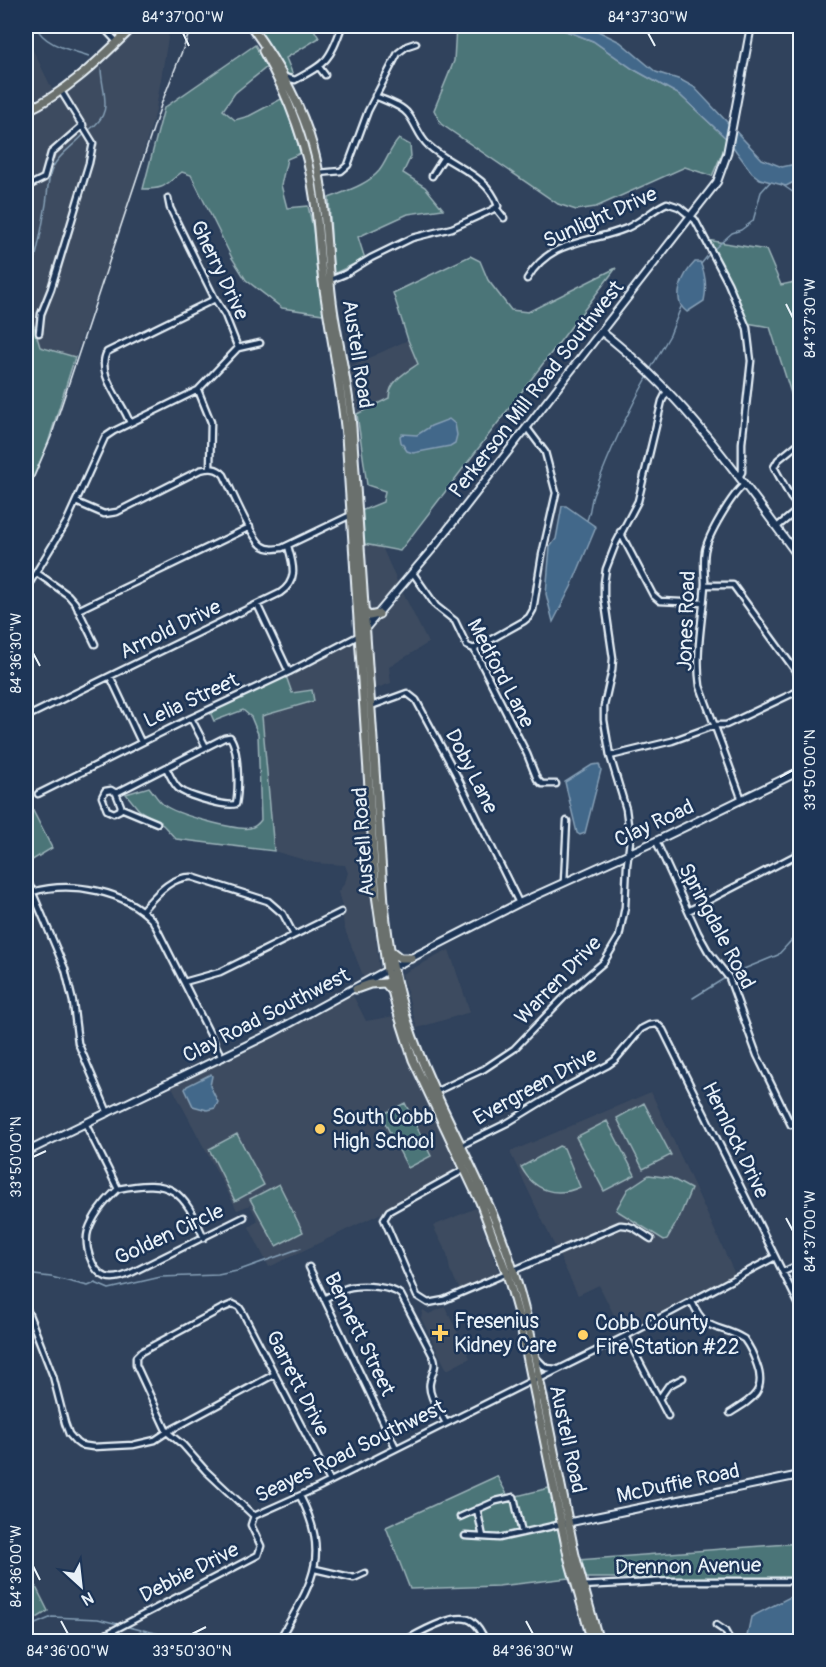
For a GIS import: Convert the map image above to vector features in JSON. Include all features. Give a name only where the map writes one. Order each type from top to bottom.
[{"type":"main road","points":[[26,111],[62,91],[134,26]]},
{"type":"main road","name":"Austell Road","points":[[246,26],[275,73],[291,108],[304,144],[315,198],[346,436],[376,895],[390,969],[408,1025],[525,1313],[534,1356],[536,1380]]},
{"type":"main road","name":"Austell Road","points":[[251,26],[292,95],[308,131],[318,173],[326,281],[351,411],[370,706],[392,991],[413,1060],[493,1214],[510,1272],[536,1380],[592,1641]]},
{"type":"main road","points":[[364,611],[369,616],[379,614]]},
{"type":"main road","points":[[390,949],[400,958],[412,958]]},
{"type":"main road","points":[[356,988],[380,982],[385,983],[392,991]]},
{"type":"main road","name":"Austell Road","points":[[579,1584],[599,1641]]},
{"type":"street","points":[[102,26],[117,42]]},
{"type":"street","points":[[283,77],[295,80],[319,67],[331,56],[342,26]]},
{"type":"street","name":"Perkerson Mill Road Southwest","points":[[358,636],[413,573],[717,182],[728,154],[751,26]]},
{"type":"street","points":[[318,173],[341,171],[348,165],[375,96],[398,53],[416,43]]},
{"type":"street","points":[[319,67],[325,75]]},
{"type":"street","points":[[292,95],[295,80]]},
{"type":"street","points":[[39,333],[41,314],[51,290],[93,143],[62,91]]},
{"type":"street","points":[[375,96],[400,107],[407,113],[423,141],[483,183],[504,218]]},
{"type":"street","points":[[26,187],[44,178],[51,153],[83,125]]},
{"type":"street","points":[[432,176],[444,157]]},
{"type":"street","name":"Gherry Drive","points":[[26,589],[66,523],[105,437],[198,390],[238,348],[231,328],[168,198]]},
{"type":"street","name":"Sunlight Drive","points":[[527,279],[537,265],[555,251],[626,228],[646,218],[664,204],[671,204],[692,217]]},
{"type":"street","points":[[326,281],[345,274],[370,258],[412,238],[452,228],[496,208]]},
{"type":"street","points":[[692,217],[704,236],[747,328],[751,361],[742,443],[742,472],[739,477]]},
{"type":"street","points":[[130,423],[105,372],[104,357],[107,352],[215,299]]},
{"type":"street","points":[[602,332],[667,391],[700,425],[777,527],[798,549],[801,559]]},
{"type":"street","points":[[238,348],[260,343]]},
{"type":"street","points":[[198,390],[211,422],[210,468]]},
{"type":"street","name":"Warren Drive","points":[[435,1092],[484,1069],[514,1049],[568,993],[604,962],[612,951],[624,922],[630,840],[626,809],[610,756],[604,720],[604,706],[613,658],[604,583],[606,569],[620,532],[638,501],[662,401],[667,391]]},
{"type":"street","points":[[474,649],[524,621],[532,610],[556,493],[545,452],[527,428]]},
{"type":"street","points":[[777,527],[800,509],[791,498],[774,467],[778,460],[801,442]]},
{"type":"street","points":[[76,502],[108,515],[200,470],[210,468],[224,475],[256,539],[265,548],[272,550],[288,546],[351,516],[357,510]]},
{"type":"street","name":"Jones Road","points":[[742,800],[700,686],[697,670],[705,585],[705,552],[708,540],[726,508],[745,484]]},
{"type":"street","points":[[78,610],[250,527]]},
{"type":"street","points":[[620,532],[653,595],[660,601],[702,603]]},
{"type":"street","name":"Arnold Drive","points":[[26,717],[285,590],[291,582],[294,568],[288,546]]},
{"type":"street","points":[[37,573],[68,595],[95,644]]},
{"type":"street","name":"Medford Lane","points":[[413,573],[436,606],[455,621],[467,646],[474,649],[537,779],[542,784],[556,784]]},
{"type":"street","points":[[705,585],[734,585],[801,677]]},
{"type":"street","points":[[257,604],[289,672]]},
{"type":"street","name":"Lelia Street","points":[[38,794],[358,636]]},
{"type":"street","points":[[110,676],[141,742]]},
{"type":"street","points":[[610,756],[672,741],[716,725],[726,725],[801,690]]},
{"type":"street","name":"Doby Lane","points":[[370,706],[406,693],[416,700],[456,774],[519,903]]},
{"type":"street","points":[[191,718],[206,747]]},
{"type":"street","points":[[116,793],[206,747],[230,737],[234,742],[237,762],[236,804],[221,804],[189,795],[175,785],[166,768]]},
{"type":"street","name":"Clay Road","points":[[519,903],[656,841],[801,771]]},
{"type":"street","points":[[121,808],[118,812],[111,813],[107,810],[102,799],[103,793],[111,790],[116,793],[121,808],[157,823]]},
{"type":"street","points":[[564,882],[567,821]]},
{"type":"street","name":"Springdale Road","points":[[656,841],[708,951],[729,978],[757,1055],[791,1125]]},
{"type":"street","points":[[688,911],[801,853]]},
{"type":"street","points":[[143,909],[175,879],[183,876],[192,877],[268,901],[283,914],[294,935]]},
{"type":"street","points":[[26,877],[64,969],[74,1002],[78,1043],[108,1113]]},
{"type":"street","points":[[32,892],[56,888],[100,892],[143,909],[153,921],[222,1058]]},
{"type":"street","name":"Clay Road Southwest","points":[[26,1152],[222,1058],[519,903]]},
{"type":"street","points":[[184,982],[220,972],[341,912]]},
{"type":"street","name":"Evergreen Drive","points":[[458,1147],[507,1123],[566,1087],[608,1065],[641,1029],[654,1024]]},
{"type":"street","name":"Hemlock Drive","points":[[654,1024],[663,1030],[801,1307]]},
{"type":"street","points":[[85,1123],[118,1189],[146,1184],[158,1185],[175,1191],[189,1207],[204,1238]]},
{"type":"street","points":[[465,1168],[390,1211],[384,1219],[417,1296],[428,1303],[444,1300],[620,1226],[634,1228],[651,1239]]},
{"type":"street","name":"Golden Circle","points":[[118,1189],[96,1217],[86,1241],[93,1262],[105,1276],[112,1278],[126,1275],[244,1217]]},
{"type":"street","name":"Seayes Road Southwest","points":[[167,1432],[254,1516],[300,1496],[560,1369],[775,1257]]},
{"type":"street","points":[[783,1272],[801,1264]]},
{"type":"street","name":"Bennett Street","points":[[309,1267],[396,1448]]},
{"type":"street","points":[[324,1299],[347,1288],[360,1287],[387,1288],[401,1295],[434,1358],[436,1366],[430,1389],[446,1423]]},
{"type":"street","points":[[692,1302],[698,1315],[706,1323],[744,1339],[749,1344],[760,1374],[760,1386],[756,1394],[730,1413]]},
{"type":"street","name":"Garrett Drive","points":[[167,1432],[139,1375],[136,1357],[145,1349],[233,1304],[243,1313],[330,1481]]},
{"type":"street","points":[[26,1307],[53,1376],[64,1423],[76,1442],[85,1447],[133,1445],[155,1440],[275,1374]]},
{"type":"street","points":[[626,1336],[668,1416]]},
{"type":"street","points":[[534,1356],[546,1368],[560,1369]]},
{"type":"street","points":[[659,1399],[668,1386],[683,1378]]},
{"type":"street","name":"McDuffie Road","points":[[565,1523],[801,1475]]},
{"type":"street","points":[[278,1641],[309,1586],[315,1569],[315,1531],[300,1496]]},
{"type":"street","points":[[460,1517],[496,1501],[514,1497],[522,1533]]},
{"type":"street","points":[[477,1509],[483,1537]]},
{"type":"street","name":"Debbie Drive","points":[[92,1641],[255,1557],[261,1550],[251,1526],[254,1516]]},
{"type":"street","points":[[465,1536],[499,1538],[565,1523]]},
{"type":"street","points":[[315,1569],[354,1578],[365,1573]]},
{"type":"street","name":"Drennon Avenue","points":[[579,1584],[801,1581]]},
{"type":"street","points":[[402,1641],[462,1617],[474,1622],[486,1641]]},
{"type":"street","points":[[716,1625],[725,1631],[731,1641]]},
{"type":"shaded area","points":[[136,26],[170,26],[155,114],[121,226],[75,357],[40,347],[26,300],[26,36],[53,91],[63,98]]},
{"type":"shaded area","points":[[408,340],[419,364],[399,377],[389,398],[357,414],[349,367]]},
{"type":"shaded area","points":[[364,544],[382,547],[399,586],[371,615],[365,610]]},
{"type":"shaded area","points":[[403,593],[428,643],[389,667],[391,683],[374,689],[370,629]]},
{"type":"shaded area","points":[[352,642],[357,645],[370,875],[379,969],[364,978],[344,927],[338,892],[345,883],[348,873],[345,865],[315,863],[274,851],[262,715],[314,701],[292,693],[286,676]]},
{"type":"shaded area","points":[[449,950],[470,1012],[417,1028],[402,974]]},
{"type":"shaded area","name":"South Cobb High School","points":[[350,990],[366,1021],[395,1016],[405,1025],[462,1171],[427,1191],[269,1267],[249,1227],[258,1221],[250,1205],[237,1210],[169,1081]]},
{"type":"shaded area","points":[[651,1092],[737,1279],[624,1335],[599,1285],[578,1295],[510,1152]]},
{"type":"shaded area","points":[[476,1208],[499,1273],[460,1290],[450,1270],[447,1254],[433,1226]]},
{"type":"shaded area","points":[[445,1307],[470,1358],[447,1370],[421,1318],[423,1310],[429,1314]]},
{"type":"green space","points":[[255,26],[264,26],[268,29],[275,26],[312,26],[319,38],[286,58],[293,75],[287,74]]},
{"type":"green space","points":[[456,26],[553,26],[593,41],[633,69],[680,95],[728,140],[712,176],[685,167],[596,207],[576,210],[558,204],[441,124],[434,110],[454,61]]},
{"type":"green space","points":[[255,45],[268,66],[235,93],[223,110],[235,120],[249,116],[283,98],[301,153],[287,159],[281,185],[287,208],[308,206],[313,228],[323,314],[282,308],[246,280],[232,258],[191,175],[182,172],[161,187],[143,189],[164,108]]},
{"type":"green space","points":[[399,139],[410,145],[411,156],[403,173],[425,187],[443,209],[408,214],[358,237],[365,259],[333,274],[329,198],[356,187],[374,176]]},
{"type":"green space","points":[[707,240],[766,250],[781,285],[800,281],[800,405],[795,406],[770,327],[747,323]]},
{"type":"green space","points":[[470,256],[480,261],[488,280],[511,310],[528,312],[616,268],[400,551],[364,544],[361,511],[383,502],[385,491],[367,485],[357,414],[389,398],[395,382],[418,364],[393,293]]},
{"type":"green space","points":[[26,300],[40,347],[75,357],[48,443],[26,494]]},
{"type":"green space","points":[[286,676],[292,693],[312,690],[314,701],[262,716],[274,851],[176,839],[163,825],[139,810],[126,794],[149,787],[162,803],[180,813],[233,827],[250,828],[258,824],[261,820],[258,734],[251,717],[243,710],[214,721],[210,712]]},
{"type":"green space","points":[[26,797],[52,848],[26,864]]},
{"type":"green space","points":[[405,1103],[431,1156],[408,1168],[381,1115]]},
{"type":"green space","points":[[644,1103],[671,1155],[643,1169],[617,1118]]},
{"type":"green space","points":[[607,1121],[635,1175],[604,1191],[576,1137]]},
{"type":"green space","points":[[237,1134],[264,1185],[235,1201],[209,1149]]},
{"type":"green space","points":[[559,1146],[564,1148],[580,1187],[554,1192],[532,1182],[521,1167]]},
{"type":"green space","points":[[649,1175],[671,1178],[691,1189],[679,1218],[667,1239],[664,1240],[616,1210],[628,1189]]},
{"type":"green space","points":[[279,1184],[303,1232],[276,1246],[250,1199]]},
{"type":"green space","points":[[497,1476],[509,1498],[549,1488],[565,1561],[800,1543],[800,1578],[569,1578],[498,1586],[410,1589],[386,1527]]},
{"type":"green space","points":[[26,1567],[48,1611],[26,1625]]},
{"type":"water","points":[[553,26],[588,26],[620,42],[656,72],[694,87],[762,159],[782,167],[800,163],[800,179],[786,186],[760,179],[752,173],[728,140],[680,95],[633,69],[593,41]]},
{"type":"water","points":[[695,262],[700,262],[704,272],[705,296],[704,301],[687,312],[679,301],[680,287],[686,273]]},
{"type":"water","points":[[449,419],[455,424],[457,435],[455,443],[450,446],[413,453],[407,451],[401,442],[402,434],[417,435]]},
{"type":"water","points":[[562,506],[566,506],[596,527],[571,587],[553,622],[546,594],[550,547],[556,539]]},
{"type":"water","points":[[599,764],[601,770],[585,833],[580,835],[577,833],[565,782],[592,765]]},
{"type":"water","points":[[211,1074],[210,1086],[218,1102],[215,1108],[207,1110],[193,1106],[185,1089]]},
{"type":"water","points":[[792,1596],[800,1598],[800,1637],[782,1641],[746,1641],[751,1617]]},
{"type":"waterway","points":[[36,26],[51,42],[89,56]]},
{"type":"waterway","points":[[89,130],[102,117],[104,110],[101,69]]},
{"type":"waterway","points":[[26,286],[38,246],[51,172],[59,158],[85,133]]},
{"type":"waterway","points":[[713,250],[732,233],[741,230],[753,221],[761,192],[770,182]]},
{"type":"waterway","points":[[781,184],[800,197]]},
{"type":"waterway","points":[[701,264],[710,253]]},
{"type":"waterway","points":[[651,368],[670,335],[681,307]]},
{"type":"waterway","points":[[587,520],[593,496],[606,464],[647,378]]},
{"type":"waterway","points":[[729,975],[778,955],[800,931]]},
{"type":"waterway","points":[[693,998],[725,978]]},
{"type":"waterway","points":[[26,1274],[51,1277],[88,1286],[95,1283],[109,1289],[161,1277],[218,1275],[237,1271],[301,1248]]},
{"type":"waterway","points":[[26,1628],[52,1617],[98,1619],[118,1624]]},
{"type":"waterway","points":[[129,1627],[141,1630]]},
{"type":"waterway","points":[[143,1630],[193,1642]]},
{"type":"railway","points":[[26,495],[51,437],[162,102],[192,26]]},
{"type":"place","name":"South Cobb High School","points":[[320,1129]]},
{"type":"place","name":"Fresenius Kidney Care","points":[[440,1333]]},
{"type":"place","name":"Cobb County Fire Station #22","points":[[583,1335]]}]
